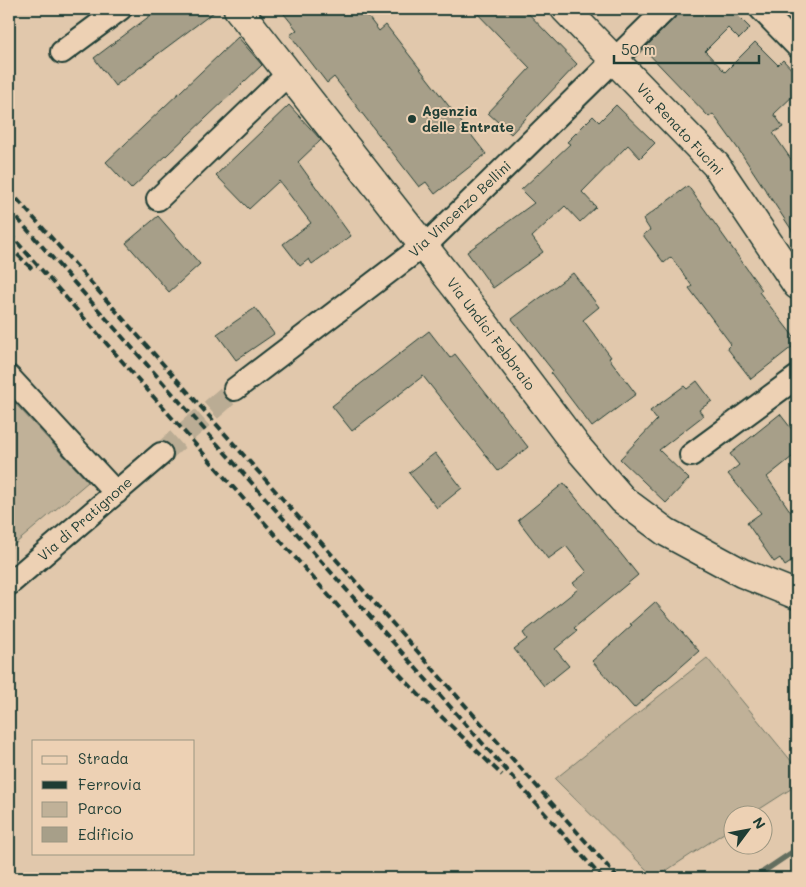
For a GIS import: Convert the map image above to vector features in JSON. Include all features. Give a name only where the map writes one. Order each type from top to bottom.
[{"type":"main road","name":"Via Undici Febbraio","points":[[238,9],[424,246],[578,448],[623,500],[666,532],[742,573],[797,595]]},
{"type":"main road","name":"Via Renato Fucini","points":[[565,9],[716,165],[797,285]]},
{"type":"street","points":[[62,52],[120,9]]},
{"type":"street","name":"Via Vincenzo Bellini","points":[[235,389],[424,246],[666,9]]},
{"type":"street","points":[[761,9],[797,46]]},
{"type":"street","points":[[158,198],[288,74]]},
{"type":"street","points":[[9,377],[116,493]]},
{"type":"street","points":[[691,455],[797,377]]},
{"type":"street","name":"Via di Pratignone","points":[[9,584],[161,454]]},
{"type":"green space","points":[[9,397],[88,482],[9,549]]},
{"type":"green space","points":[[707,658],[797,768],[797,785],[768,804],[724,804],[724,833],[655,878],[555,779]]},
{"type":"building","points":[[159,9],[218,9],[115,86],[94,58]]},
{"type":"building","name":"Agenzia delle Entrate","points":[[280,9],[362,9],[379,31],[386,25],[486,154],[435,194],[426,182],[419,187],[334,77],[327,83],[290,35],[297,30]]},
{"type":"building","points":[[473,9],[524,9],[577,64],[511,134],[488,113],[530,68]]},
{"type":"building","points":[[683,9],[731,9],[750,28],[739,39],[728,28],[705,51],[725,72],[755,42],[778,65],[783,60],[797,75],[797,92],[774,114],[783,127],[773,133],[797,168],[797,238],[713,114],[709,117],[644,49]]},
{"type":"building","points":[[238,37],[262,65],[131,189],[106,162]]},
{"type":"building","points":[[289,105],[321,140],[298,162],[351,236],[312,264],[309,259],[300,266],[283,244],[311,223],[279,181],[249,209],[216,175]]},
{"type":"building","points":[[616,105],[655,143],[640,158],[628,145],[582,192],[596,207],[580,222],[565,206],[532,237],[543,252],[493,288],[467,252],[534,203],[521,190],[570,144],[567,142],[593,116],[599,122]]},
{"type":"building","points":[[688,186],[762,290],[759,292],[797,341],[797,343],[751,379],[727,348],[731,344],[689,288],[692,286],[671,257],[664,263],[643,235],[650,230],[643,219]]},
{"type":"building","points":[[158,216],[200,264],[169,292],[126,243]]},
{"type":"building","points":[[573,273],[599,307],[583,320],[636,394],[592,427],[551,373],[553,371],[512,319]]},
{"type":"building","points":[[255,308],[274,334],[236,360],[217,334]]},
{"type":"building","points":[[429,331],[450,358],[455,354],[528,447],[498,471],[423,376],[352,431],[332,406]]},
{"type":"building","points":[[697,381],[712,401],[699,410],[703,416],[659,450],[689,479],[666,503],[620,459],[657,420],[650,411],[684,386],[687,389]]},
{"type":"building","points":[[780,414],[797,436],[797,453],[767,477],[797,521],[797,558],[785,566],[780,558],[774,562],[747,523],[761,513],[728,474],[739,465],[730,454]]},
{"type":"building","points":[[435,453],[462,488],[437,508],[409,473]]},
{"type":"building","points":[[564,483],[638,575],[574,628],[577,631],[555,649],[569,666],[544,686],[514,649],[527,639],[523,633],[578,589],[573,583],[587,572],[566,546],[548,559],[518,520]]},
{"type":"building","points":[[655,602],[699,651],[634,708],[592,661]]},
{"type":"waterway","points":[[754,878],[797,849]]},
{"type":"tunnel","points":[[161,454],[235,389]]},
{"type":"railway","points":[[9,190],[618,878]]},
{"type":"railway","points":[[9,209],[602,878]]},
{"type":"railway","points":[[9,233],[375,648],[419,695],[502,775]]},
{"type":"railway","points":[[9,246],[32,269]]},
{"type":"place","name":"Agenzia delle Entrate","points":[[412,119]]}]
